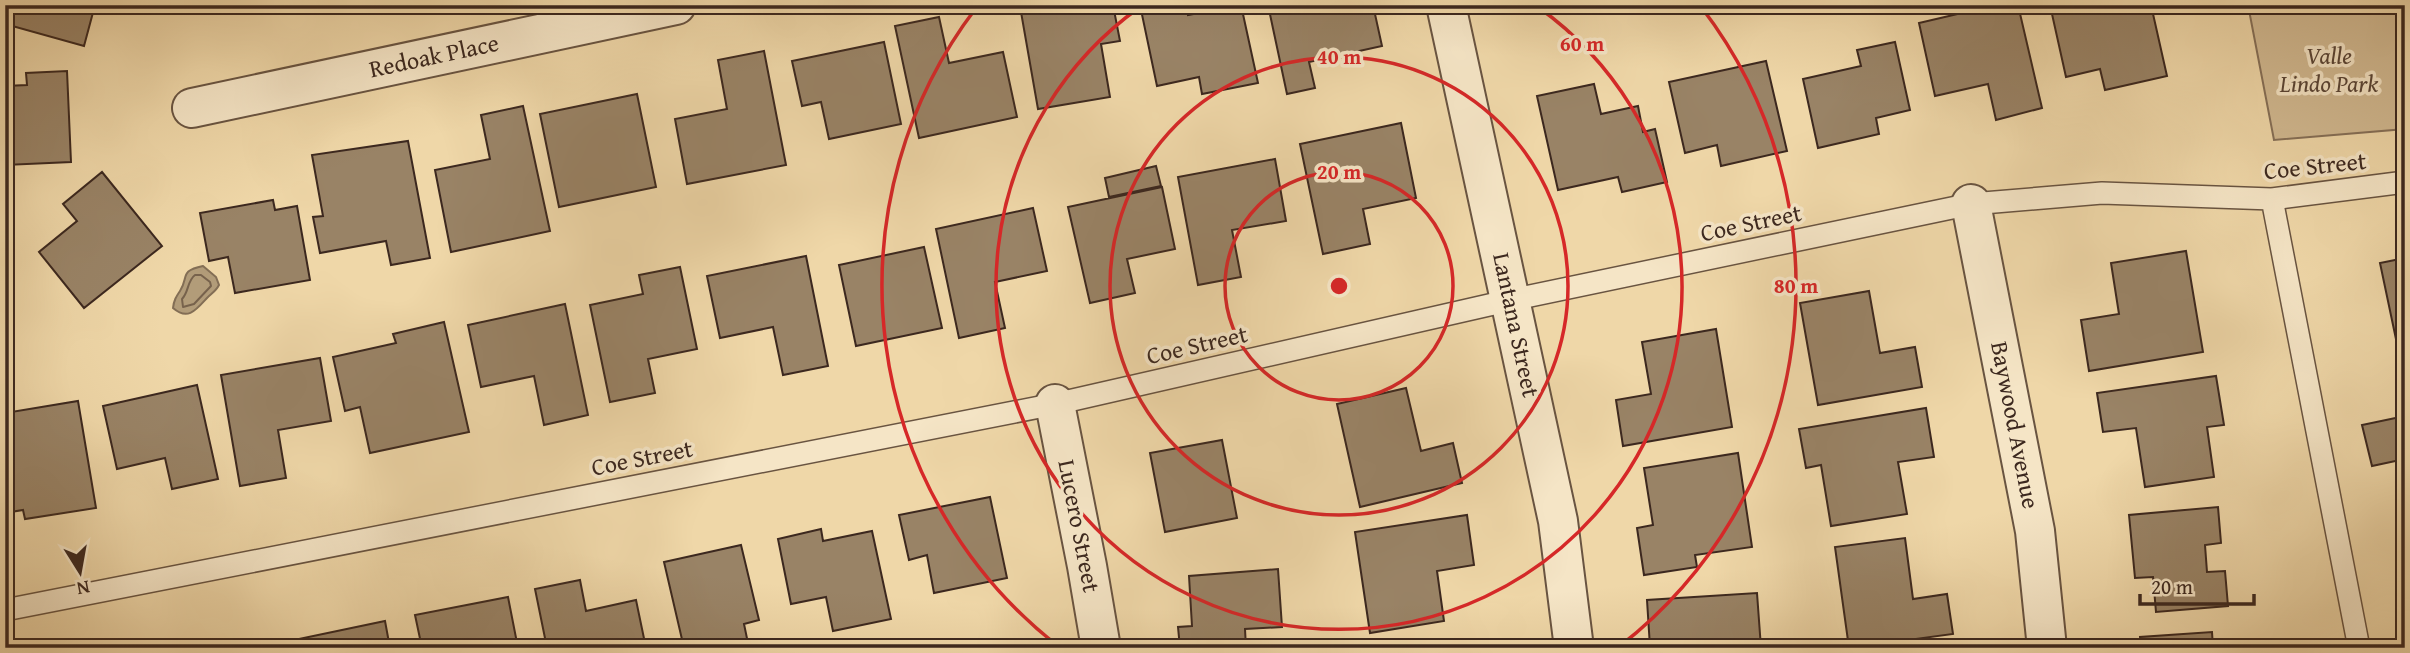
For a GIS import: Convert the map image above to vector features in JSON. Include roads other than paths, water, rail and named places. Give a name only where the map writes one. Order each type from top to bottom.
[{"type":"street","name":"Redoak Place","points":[[192,108],[676,5]]},
{"type":"street","name":"Lantana Street","points":[[1446,5],[1558,521],[1574,648]]},
{"type":"street","name":"Baywood Avenue","points":[[1971,204],[2035,531],[2047,648]]},
{"type":"street","name":"Lucero Street","points":[[1055,404],[1101,648]]},
{"type":"lane","name":"Coe Street","points":[[5,610],[1055,404],[1511,300],[1971,204],[2102,193],[2272,199],[2405,182]]},
{"type":"lane","points":[[2272,199],[2359,648]]},
{"type":"water","points":[[203,266],[216,277],[219,285],[192,312],[178,312],[173,305],[186,275]]},
{"type":"park label","name":"Valle Lindo Park","points":[[2329,70]]}]
